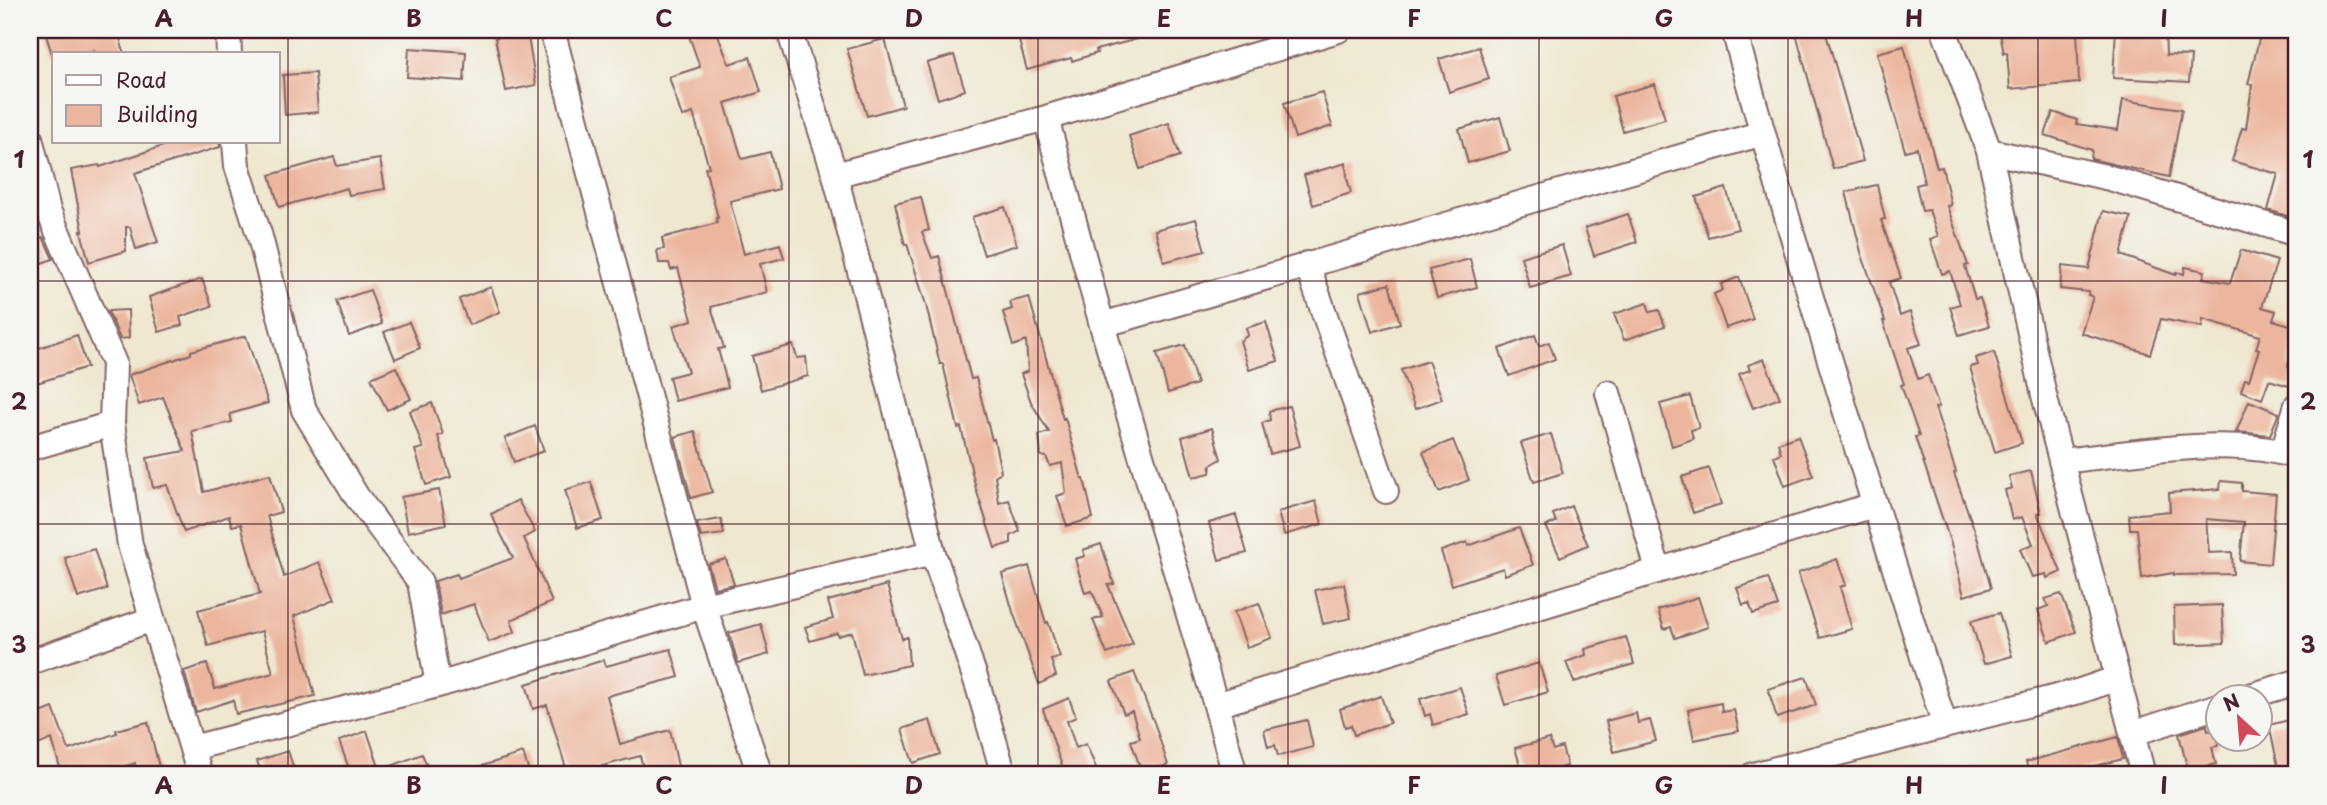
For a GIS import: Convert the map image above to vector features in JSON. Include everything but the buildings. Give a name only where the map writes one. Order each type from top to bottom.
[{"type":"street","points":[[228,30],[229,52]]},
{"type":"street","points":[[552,30],[704,606],[760,775]]},
{"type":"street","points":[[789,30],[835,175],[933,553],[978,686],[1004,775]]},
{"type":"street","points":[[835,175],[1045,118],[1338,30]]},
{"type":"street","points":[[1734,30],[1874,505],[1945,726]]},
{"type":"street","points":[[1944,30],[1989,151],[2061,461],[2143,775]]},
{"type":"street","points":[[1045,118],[1102,325],[1235,775]]},
{"type":"street","points":[[1102,325],[1763,133]]},
{"type":"street","points":[[30,138],[48,210],[114,363],[112,424],[130,545],[200,775]]},
{"type":"street","points":[[236,144],[237,166],[260,237],[304,410],[357,497],[419,582],[438,685]]},
{"type":"street","points":[[1989,151],[2110,178],[2297,234]]},
{"type":"street","points":[[1307,264],[1386,491]]},
{"type":"street","points":[[1608,393],[1658,570]]},
{"type":"street","points":[[2061,461],[2211,446],[2290,455],[2297,405]]},
{"type":"street","points":[[30,448],[112,424]]},
{"type":"street","points":[[1216,705],[1874,505]]},
{"type":"street","points":[[192,748],[438,685],[704,606],[933,553]]},
{"type":"street","points":[[30,662],[152,619]]},
{"type":"street","points":[[1753,775],[2080,691],[2118,678]]},
{"type":"street","points":[[2274,689],[2297,682]]},
{"type":"street","points":[[2134,733],[2204,710]]}]
